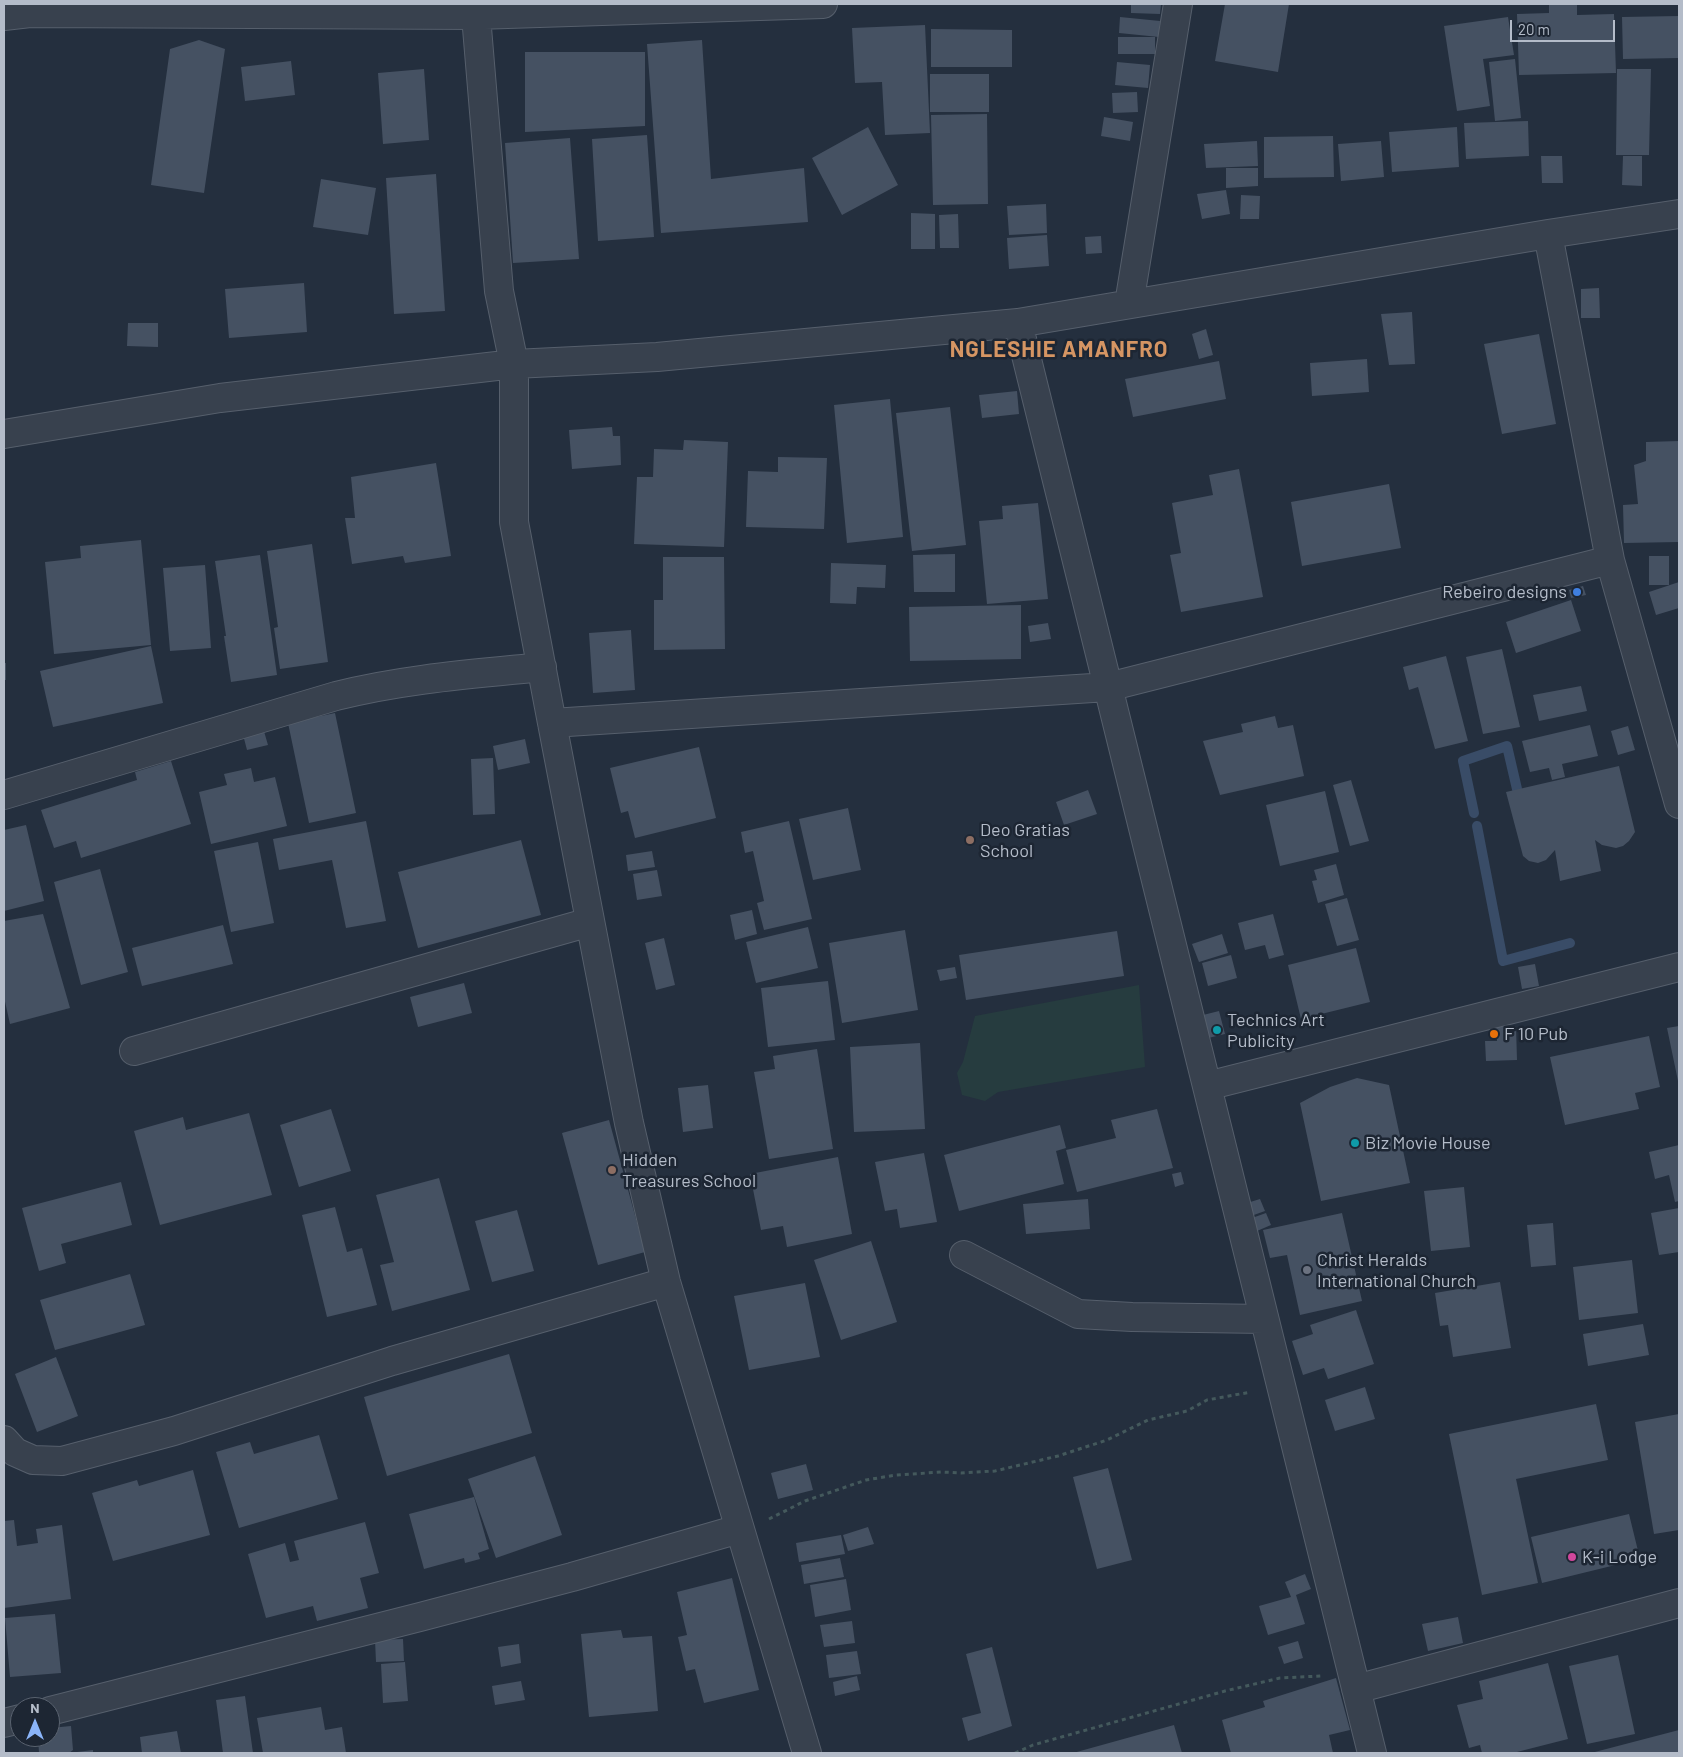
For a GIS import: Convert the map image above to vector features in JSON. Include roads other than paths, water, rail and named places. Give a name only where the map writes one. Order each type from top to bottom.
[{"type":"street","points":[[21,11],[475,9],[823,4]]},
{"type":"street","points":[[1129,304],[1178,4]]},
{"type":"street","points":[[475,9],[499,291],[514,364],[514,522],[590,922],[629,1123],[666,1282],[807,1753]]},
{"type":"street","points":[[4,434],[220,398],[514,364],[657,357],[1018,323],[1548,234],[1679,214]]},
{"type":"street","points":[[1548,234],[1610,560],[1679,804]]},
{"type":"street","points":[[1018,323],[1372,1753]]},
{"type":"street","points":[[552,722],[1108,687],[1610,560]]},
{"type":"street","points":[[4,796],[336,696],[372,687],[413,680],[542,666]]},
{"type":"street","points":[[134,1051],[590,922]]},
{"type":"street","points":[[1207,1086],[1679,967]]},
{"type":"street","points":[[964,1255],[1078,1314],[1132,1317],[1264,1319]]},
{"type":"street","points":[[4,1440],[15,1452],[33,1460],[62,1461],[174,1431],[392,1361],[666,1282]]},
{"type":"street","points":[[60,1708],[448,1610],[739,1529]]},
{"type":"street","points":[[1354,1681],[1679,1603]]},
{"type":"waterway","points":[[1474,813],[1463,761],[1507,746],[1517,789]]},
{"type":"waterway","points":[[1477,826],[1503,961],[1570,943]]},
{"type":"place","name":"Rebeiro designs","points":[[1577,592]]},
{"type":"place","name":"Deo Gratias School","points":[[970,840]]},
{"type":"place","name":"Technics Art Publicity","points":[[1217,1030]]},
{"type":"place","name":"F 10 Pub","points":[[1494,1034]]},
{"type":"place","name":"Biz Movie House","points":[[1355,1143]]},
{"type":"place","name":"Hidden Treasures School","points":[[612,1170]]},
{"type":"place","name":"Christ Heralds International Church","points":[[1307,1270]]},
{"type":"place","name":"K-i Lodge","points":[[1572,1557]]},
{"type":"district","name":"NGLESHIE AMANFRO","points":[[1059,350]]}]
